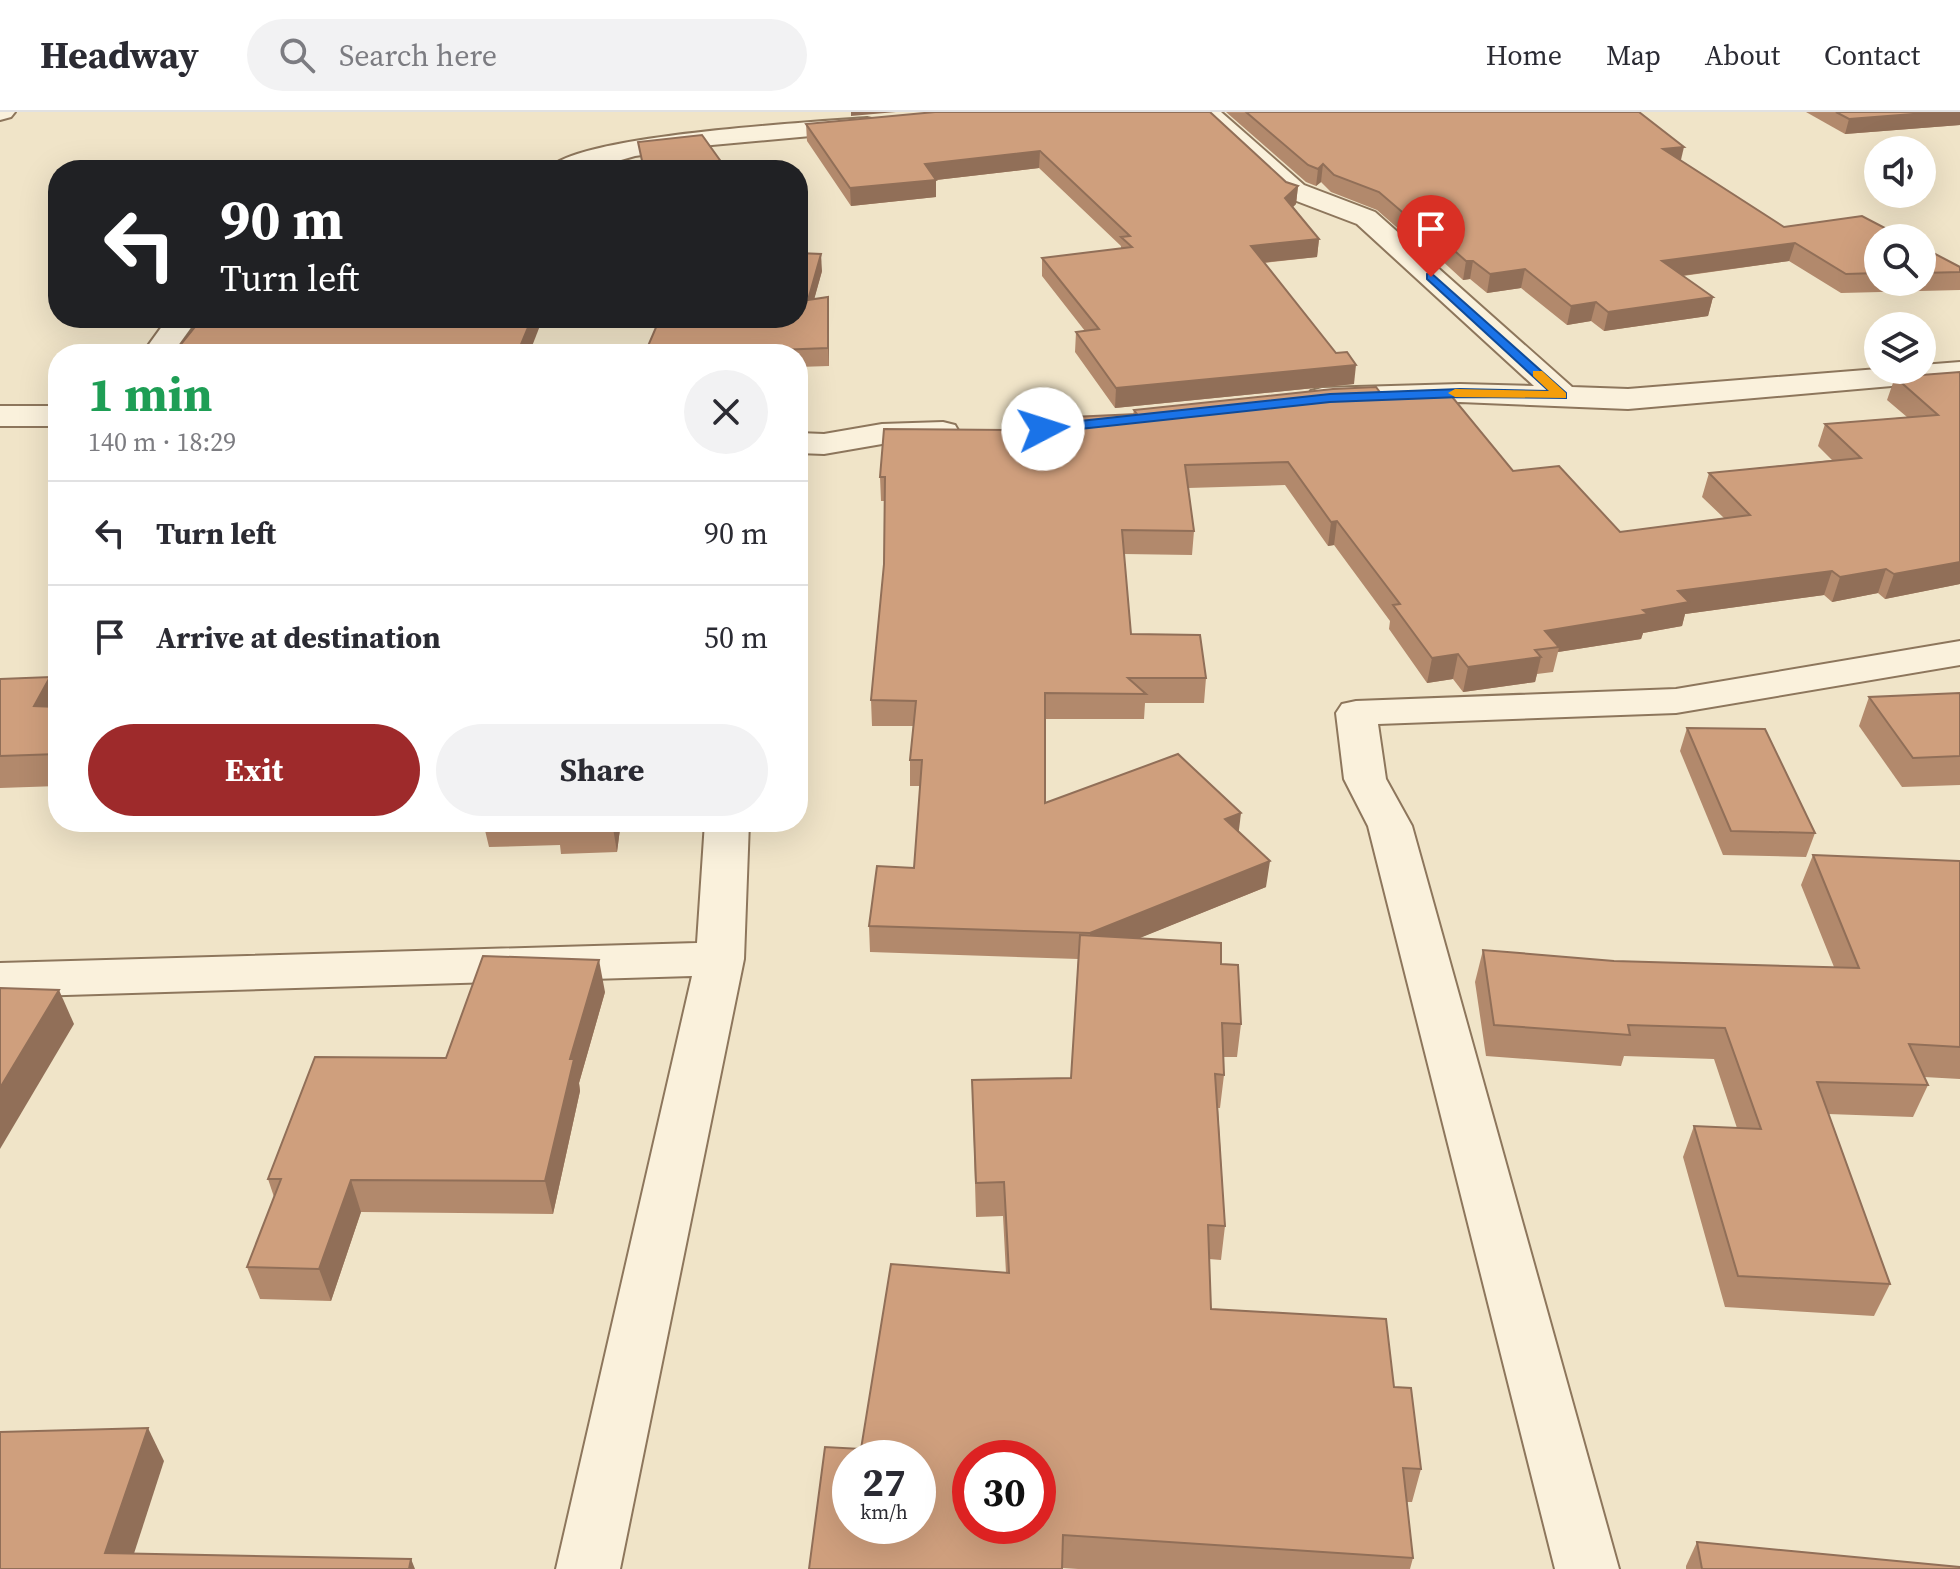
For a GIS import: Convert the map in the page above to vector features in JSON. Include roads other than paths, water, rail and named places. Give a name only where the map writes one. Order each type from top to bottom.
[{"type":"street","points":[[1207,112],[1295,191],[1366,218],[1562,395]]},
{"type":"street","points":[[587,160],[602,154],[663,144],[888,123]]},
{"type":"street","points":[[1299,400],[1460,393],[1628,399],[1960,371]]},
{"type":"street","points":[[0,416],[48,416]]},
{"type":"street","points":[[808,443],[824,444],[882,434],[975,431]]},
{"type":"street","points":[[1587,1569],[1390,826],[1365,779],[1356,713],[1676,701],[1960,653]]},
{"type":"street","points":[[588,1569],[720,959],[726,832]]},
{"type":"street","points":[[0,980],[720,959]]}]
